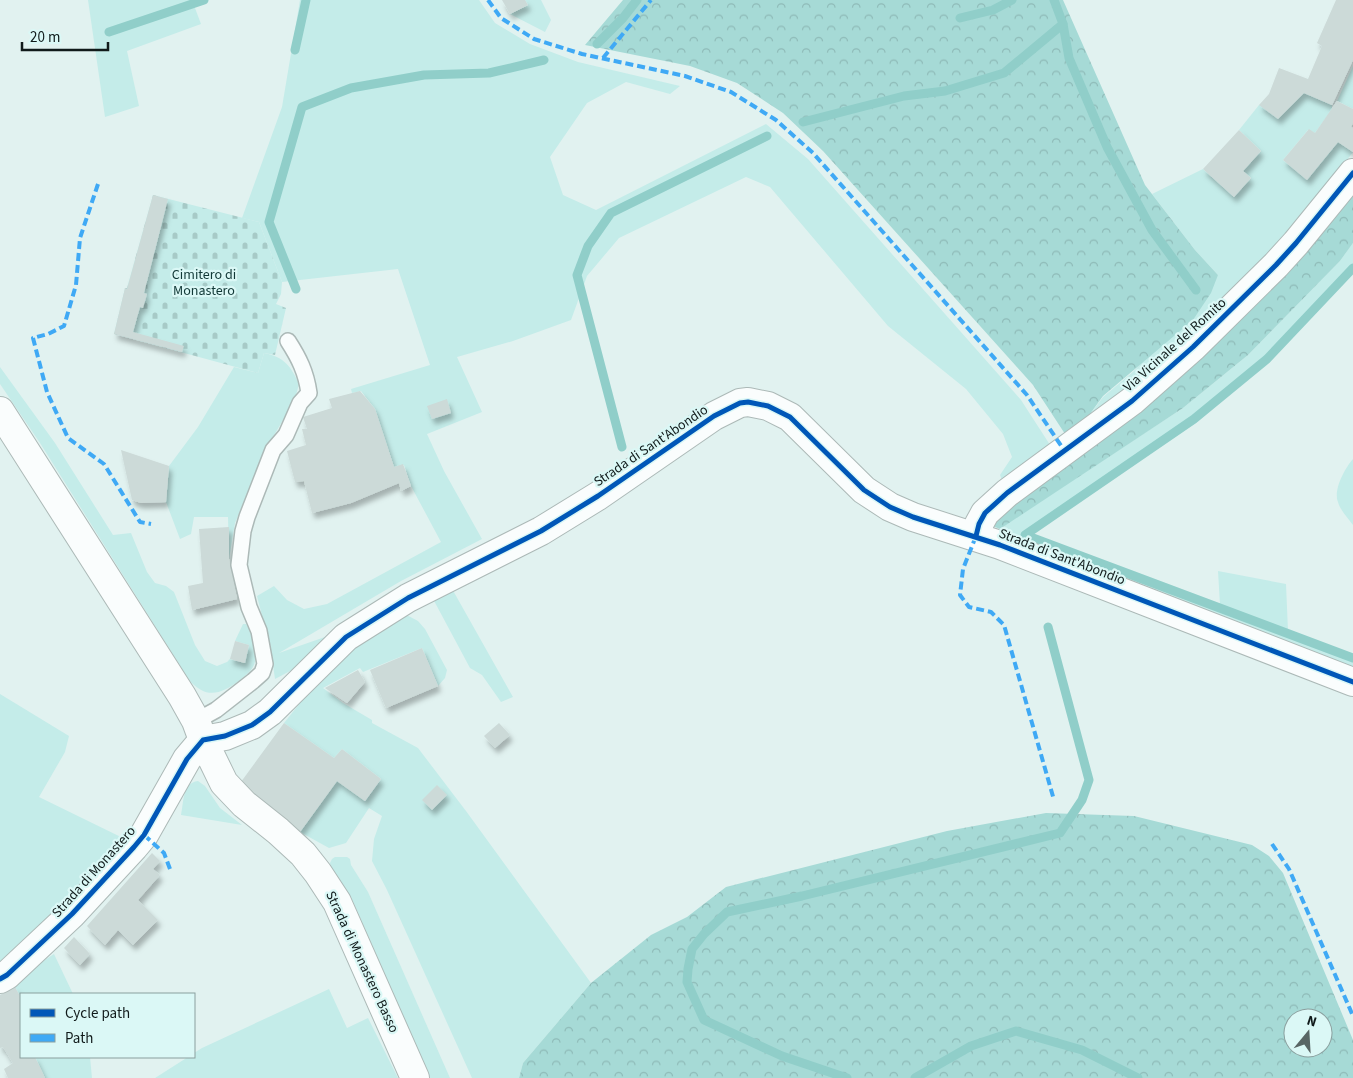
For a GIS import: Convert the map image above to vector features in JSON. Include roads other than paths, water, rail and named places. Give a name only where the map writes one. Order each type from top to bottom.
[{"type":"street","name":"Via Vicinale del Romito","points":[[976,536],[979,524],[985,513],[1007,492],[1132,401],[1193,347],[1276,265],[1353,173]]},
{"type":"street","name":"Strada di Sant'Abondio","points":[[200,731],[225,736],[252,725],[270,712],[346,637],[408,598],[540,531],[598,496],[714,416],[740,403],[758,404],[783,412],[798,424],[864,490],[882,503],[913,517],[976,536],[1353,682]]},
{"type":"street","points":[[0,411],[182,696],[200,731]]},
{"type":"street","name":"Strada di Monastero","points":[[0,979],[7,975],[72,914],[144,835],[200,731]]},
{"type":"street","name":"Strada di Monastero Basso","points":[[200,731],[224,783],[244,804],[299,850],[318,873],[337,902],[415,1078]]},
{"type":"lane","points":[[200,731],[216,710],[262,673],[265,664],[259,632],[249,607],[239,565],[243,531],[247,516],[273,450],[286,435],[300,403],[309,392],[307,377],[300,359],[288,341]]},
{"type":"waterway","points":[[109,32],[204,0]]},
{"type":"waterway","points":[[295,50],[306,0]]},
{"type":"waterway","points":[[597,44],[623,18],[637,0]]},
{"type":"waterway","points":[[960,18],[993,10],[1012,0]]},
{"type":"waterway","points":[[803,122],[904,96],[945,91],[1004,73],[1063,24],[1054,0]]},
{"type":"waterway","points":[[1063,24],[1069,58],[1107,147],[1152,230],[1196,290]]},
{"type":"waterway","points":[[296,289],[269,222],[302,107],[351,88],[424,75],[489,73],[544,60]]},
{"type":"waterway","points":[[622,447],[577,275],[588,246],[611,213],[767,136]]},
{"type":"waterway","points":[[1353,268],[1267,359],[1194,419],[1025,535],[1353,658]]},
{"type":"waterway","points":[[847,1078],[782,1056],[704,1020],[687,982],[692,949],[704,934],[727,912],[802,896],[1060,833],[1082,800],[1089,780],[1048,627]]},
{"type":"waterway","points":[[915,1078],[971,1046],[1016,1031],[1082,1050],[1138,1078]]},
{"type":"park label","name":"Cimitero di Monastero","points":[[204,284]]}]
